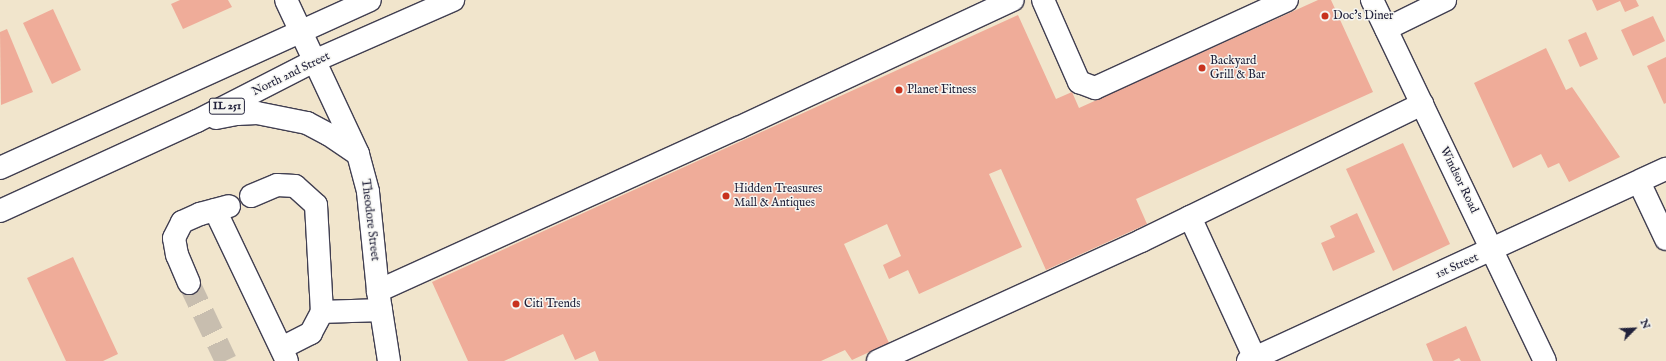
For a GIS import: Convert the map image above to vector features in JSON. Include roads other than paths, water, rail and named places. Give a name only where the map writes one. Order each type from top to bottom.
[{"type":"street","name":"Theodore Street","points":[[286,0],[358,154],[368,192],[379,301],[389,361]]},
{"type":"street","points":[[0,168],[370,0]]},
{"type":"street","name":"North 2nd Street","points":[[2,206],[197,121],[314,61],[453,0]]},
{"type":"street","points":[[322,312],[379,301],[738,128],[1013,0]]},
{"type":"street","points":[[1043,0],[1079,82],[1095,88],[1287,0]]},
{"type":"street","name":"Windsor Road","points":[[1372,0],[1545,361]]},
{"type":"street","points":[[1386,29],[1445,0]]},
{"type":"street","points":[[878,361],[1134,244],[1422,104]]},
{"type":"street","points":[[197,121],[237,114],[257,113],[283,118],[307,123],[328,134],[358,154]]},
{"type":"street","name":"1st Street","points":[[1251,359],[1286,352],[1492,250],[1666,169]]},
{"type":"street","points":[[1639,182],[1666,239]]},
{"type":"street","points":[[189,283],[177,256],[174,238],[182,222],[222,208],[284,355],[311,333],[322,312],[316,205],[295,186],[276,186],[251,196]]},
{"type":"street","points":[[1190,217],[1251,359]]},
{"type":"tunnel","points":[[189,283],[226,361]]},
{"type":"place","name":"Doc's Diner","points":[[1325,16]]},
{"type":"place","name":"Backyard Grill & Bar","points":[[1202,68]]},
{"type":"place","name":"Planet Fitness","points":[[899,90]]},
{"type":"place","name":"Hidden Treasures Mall & Antiques","points":[[726,196]]},
{"type":"place","name":"Citi Trends","points":[[516,304]]}]
